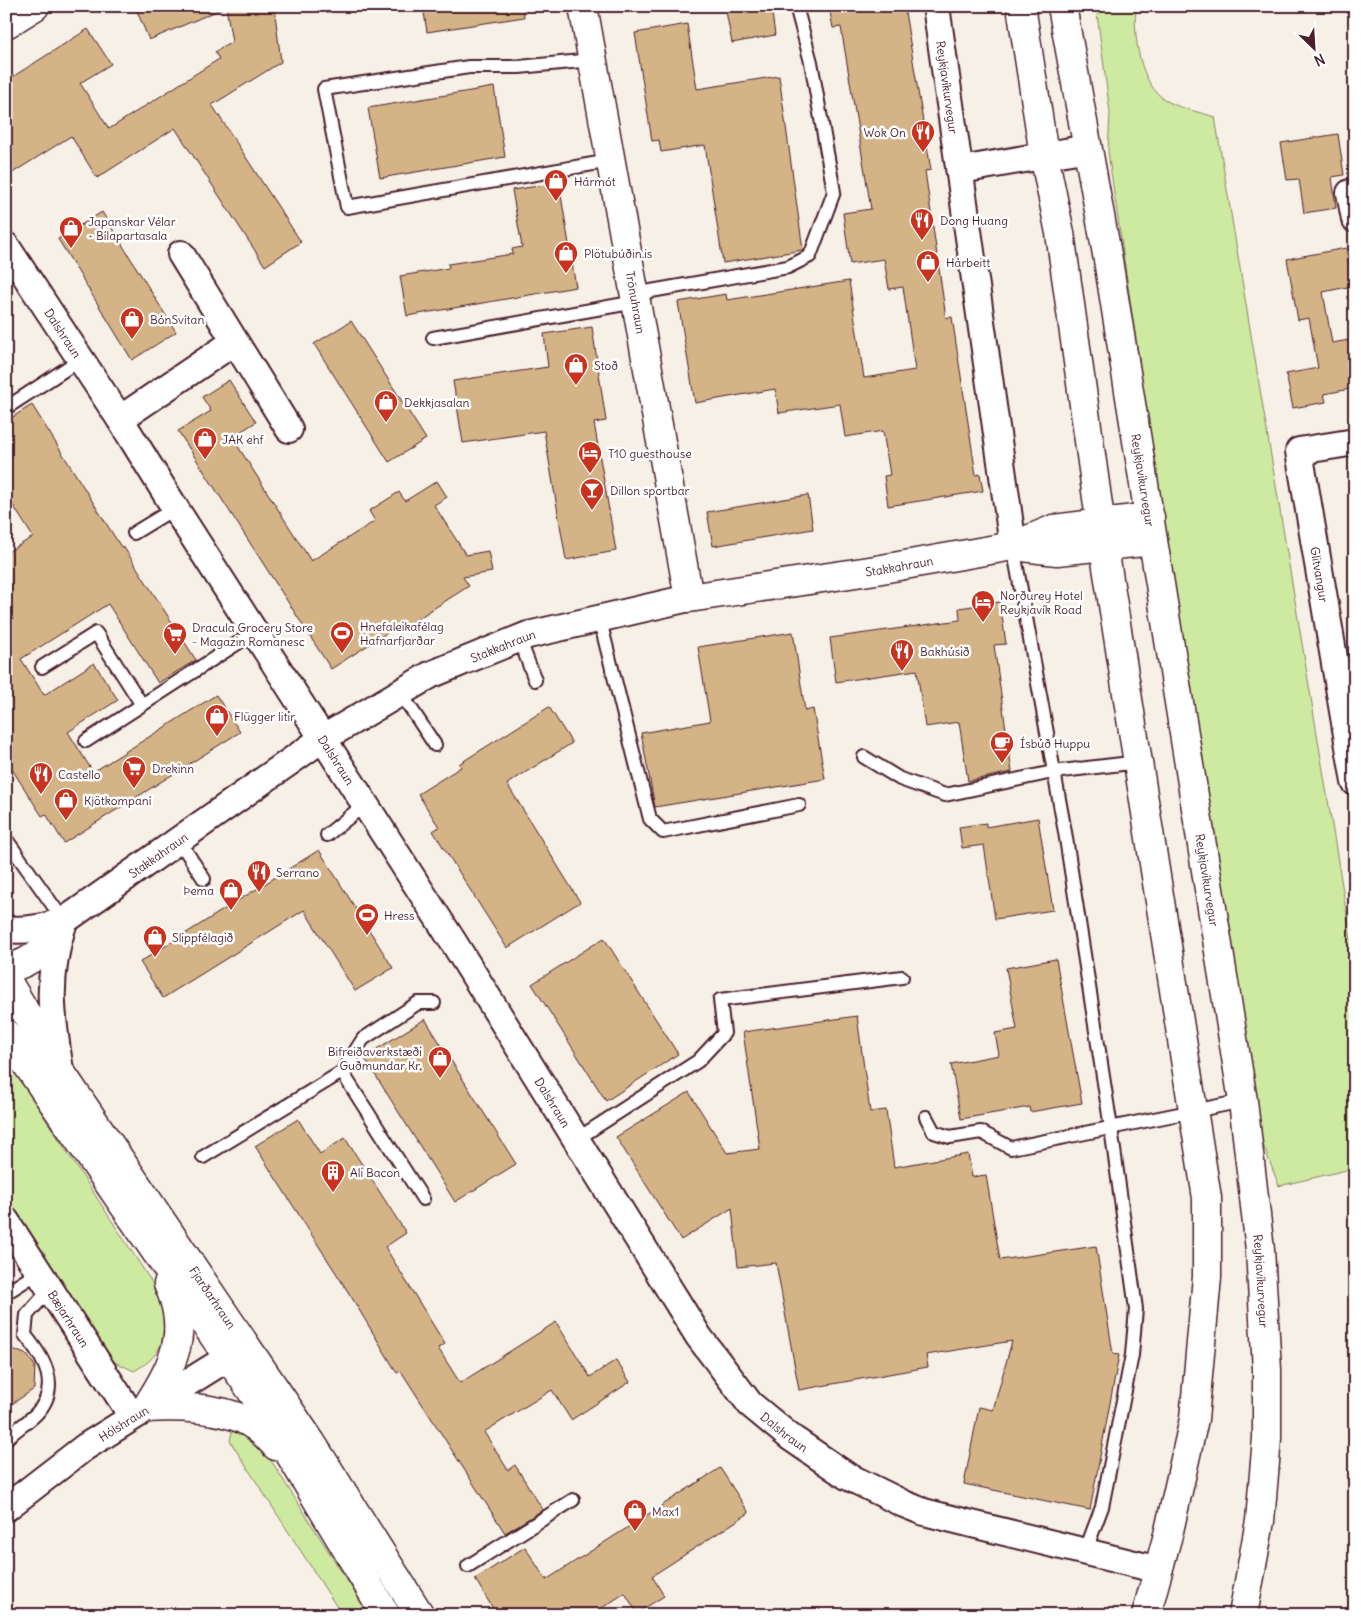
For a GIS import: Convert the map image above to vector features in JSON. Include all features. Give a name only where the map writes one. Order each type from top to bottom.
[{"type":"main road","points":[[6,24],[35,6]]},
{"type":"main road","name":"Trönuhraun","points":[[583,6],[689,598]]},
{"type":"main road","points":[[1021,6],[1044,156],[1060,233],[1104,548],[1207,1198],[1207,1277],[1194,1418],[1159,1570],[1146,1615]]},
{"type":"main road","name":"Reykjavíkurvegur","points":[[1062,6],[1088,148],[1151,529],[1243,1101],[1260,1250],[1268,1370],[1267,1438],[1260,1521],[1243,1615]]},
{"type":"main road","name":"Stakkahraun","points":[[689,598],[858,573],[1013,546],[1054,529],[1100,521],[1151,529]]},
{"type":"main road","name":"Stakkahraun","points":[[1013,546],[1058,551],[1104,548],[1151,529]]},
{"type":"main road","points":[[6,969],[34,958],[47,948],[64,921]]},
{"type":"main road","name":"Fjarðarhraun","points":[[6,979],[60,1071],[236,1350],[255,1396],[386,1615]]},
{"type":"main road","name":"Fjarðarhraun","points":[[6,1034],[143,1231],[311,1442],[420,1615]]},
{"type":"main road","points":[[139,1412],[166,1376],[178,1340],[180,1319],[174,1297],[143,1231]]},
{"type":"main road","points":[[139,1412],[172,1406],[220,1412],[248,1421],[268,1437],[300,1471]]},
{"type":"street","name":"Reykjavíkurvegur","points":[[936,6],[961,170],[1013,546]]},
{"type":"street","points":[[961,170],[1088,148]]},
{"type":"street","points":[[1350,193],[1355,219]]},
{"type":"street","name":"Dalshraun","points":[[6,246],[120,419],[577,1139],[699,1337],[750,1404],[790,1437],[847,1476],[917,1509],[1159,1570]]},
{"type":"street","points":[[181,254],[288,428]]},
{"type":"street","points":[[120,419],[234,342]]},
{"type":"street","name":"Glitvangur","points":[[1355,442],[1299,451],[1348,698],[1355,782]]},
{"type":"street","name":"Stakkahraun","points":[[6,929],[22,931],[64,921],[322,739],[430,675],[519,638],[600,617],[689,598]]},
{"type":"street","points":[[60,1071],[50,999],[52,972],[64,921]]},
{"type":"street","name":"Bæjarhraun","points":[[6,1221],[45,1280],[139,1412]]},
{"type":"street","name":"Hólshraun","points":[[6,1508],[85,1447],[236,1350]]},
{"type":"lane","points":[[433,338],[788,267],[810,256],[834,192],[811,62],[796,6]]},
{"type":"lane","points":[[592,60],[519,67],[469,67],[324,89],[347,207],[610,160]]},
{"type":"lane","points":[[6,408],[81,359]]},
{"type":"lane","points":[[134,533],[175,508]]},
{"type":"lane","points":[[1013,546],[1065,832],[1111,1128],[1136,1309],[1132,1355],[1102,1507],[1085,1552]]},
{"type":"lane","points":[[600,617],[650,819],[663,832],[799,805]]},
{"type":"lane","points":[[86,741],[254,632]]},
{"type":"lane","points":[[42,667],[96,633],[142,705]]},
{"type":"lane","points":[[519,638],[535,680]]},
{"type":"lane","points":[[400,692],[435,745]]},
{"type":"lane","points":[[864,757],[900,779],[945,795],[1053,772],[1138,762]]},
{"type":"lane","points":[[327,835],[364,805]]},
{"type":"lane","points":[[6,839],[64,921]]},
{"type":"lane","points":[[178,839],[204,879]]},
{"type":"lane","points":[[577,1139],[698,1061],[724,1033],[720,1000],[902,977]]},
{"type":"lane","points":[[203,1157],[342,1072],[363,1039],[418,1003],[434,1003]]},
{"type":"lane","points":[[342,1072],[423,1199]]},
{"type":"lane","points":[[926,1117],[934,1132],[950,1137],[981,1132],[1011,1148],[1243,1101]]},
{"type":"lane","points":[[6,1293],[45,1280]]},
{"type":"lane","points":[[6,1439],[36,1414],[48,1392],[47,1368],[42,1357],[25,1335],[27,1315],[45,1280]]},
{"type":"lane","points":[[468,1566],[573,1500]]},
{"type":"green space","points":[[1096,6],[1136,6],[1137,44],[1144,71],[1150,83],[1158,93],[1172,104],[1215,117],[1355,964],[1355,1168],[1279,1186],[1259,1134],[1202,783],[1108,152],[1110,113]]},
{"type":"green space","points":[[6,1058],[164,1301],[163,1334],[158,1350],[145,1364],[134,1371],[108,1359],[6,1198]]},
{"type":"green space","points":[[233,1427],[258,1440],[369,1615],[342,1615],[230,1441]]},
{"type":"building","points":[[135,6],[274,6],[281,62],[212,105],[301,242],[265,266],[175,128],[97,178],[71,136],[6,177],[6,81],[88,29],[111,64],[80,83],[109,129],[219,59],[215,52],[232,42],[226,7],[149,40]]},
{"type":"building","points":[[423,6],[523,6],[524,17],[427,32]]},
{"type":"building","points":[[725,6],[771,6],[775,35],[732,43]]},
{"type":"building","points":[[829,6],[904,6],[931,170],[925,171],[946,318],[952,317],[976,475],[980,474],[983,491],[888,506],[884,476],[890,475],[883,431],[845,437],[840,404],[779,413],[775,389],[695,403],[678,302],[726,294],[727,300],[849,281],[864,378],[915,370],[903,287],[889,289],[884,259],[850,264],[843,213],[871,209],[841,27],[833,28]]},
{"type":"building","points":[[687,24],[697,89],[779,76],[803,250],[723,263],[705,145],[661,152],[659,140],[652,141],[635,33]]},
{"type":"building","points":[[494,87],[505,157],[380,178],[368,108]]},
{"type":"building","points":[[1338,134],[1344,175],[1332,177],[1336,208],[1304,213],[1299,179],[1287,180],[1281,143]]},
{"type":"building","points":[[559,183],[576,287],[407,316],[400,276],[449,268],[448,264],[513,254],[512,249],[522,247],[512,190]]},
{"type":"building","points":[[102,212],[176,332],[132,360],[58,239]]},
{"type":"building","points":[[1346,248],[1352,286],[1323,292],[1332,343],[1355,339],[1355,388],[1324,394],[1326,402],[1293,408],[1286,374],[1318,368],[1309,318],[1298,320],[1287,259]]},
{"type":"building","points":[[351,321],[426,439],[389,462],[314,344]]},
{"type":"building","points":[[592,327],[606,421],[594,423],[616,551],[566,560],[544,431],[463,443],[453,381],[548,367],[544,334]]},
{"type":"building","points":[[229,380],[256,422],[232,437],[311,561],[375,521],[369,511],[399,492],[405,501],[437,481],[447,497],[434,505],[466,555],[488,551],[492,572],[463,577],[469,586],[403,628],[401,624],[331,669],[178,431],[211,411],[202,397]]},
{"type":"building","points":[[32,405],[121,547],[123,546],[196,660],[158,683],[108,604],[21,659],[44,695],[94,663],[118,700],[68,732],[93,772],[216,695],[240,732],[64,843],[46,814],[42,816],[6,760],[6,553],[33,537],[6,494],[6,421]]},
{"type":"building","points":[[808,495],[813,529],[713,546],[707,512]]},
{"type":"building","points":[[1000,602],[1006,644],[994,645],[1012,772],[968,781],[959,722],[925,727],[917,670],[836,682],[830,638],[960,620],[959,608]]},
{"type":"building","points":[[793,632],[805,711],[813,709],[825,779],[655,807],[641,733],[710,721],[698,647]]},
{"type":"building","points":[[549,707],[572,743],[507,784],[580,902],[507,948],[433,831],[439,827],[418,794],[461,767],[459,764]]},
{"type":"building","points":[[1038,818],[1053,910],[995,919],[984,845],[962,848],[959,827],[986,823],[986,827]]},
{"type":"building","points":[[319,850],[393,968],[355,991],[304,910],[163,998],[140,962]]},
{"type":"building","points":[[604,938],[678,1054],[606,1101],[532,984]]},
{"type":"building","points":[[1056,959],[1082,1103],[1030,1112],[1029,1107],[961,1119],[951,1064],[999,1055],[995,1033],[1017,1029],[1006,968]]},
{"type":"building","points":[[857,1016],[870,1112],[886,1110],[894,1167],[968,1154],[972,1177],[986,1175],[1000,1260],[1096,1246],[1113,1354],[1119,1355],[1090,1510],[964,1484],[979,1407],[993,1410],[1012,1341],[926,1355],[928,1367],[799,1390],[776,1263],[738,1267],[732,1208],[681,1240],[616,1137],[689,1092],[727,1153],[760,1149],[743,1032]]},
{"type":"building","points":[[425,1019],[516,1164],[455,1202],[364,1057]]},
{"type":"building","points":[[298,1119],[320,1154],[345,1138],[406,1233],[385,1247],[445,1344],[438,1348],[460,1383],[556,1322],[590,1377],[616,1360],[630,1382],[571,1420],[552,1390],[484,1432],[508,1470],[515,1465],[543,1510],[505,1533],[401,1371],[397,1373],[352,1298],[255,1146]]},
{"type":"building","points":[[6,1346],[27,1355],[35,1366],[34,1389],[6,1408]]},
{"type":"building","points":[[720,1468],[749,1513],[652,1576],[664,1596],[637,1613],[625,1593],[591,1615],[497,1615],[475,1579],[525,1547],[546,1580]]},
{"type":"place","name":"Wok On","points":[[923,153]]},
{"type":"place","name":"Hármót","points":[[556,202]]},
{"type":"place","name":"Dong Huang","points":[[922,241]]},
{"type":"place","name":"Japanskar Vélar - Bílapartasala","points":[[71,249]]},
{"type":"place","name":"Plötubúðin.is","points":[[566,274]]},
{"type":"place","name":"Hárbeitt","points":[[928,283]]},
{"type":"place","name":"BónSvítan","points":[[132,340]]},
{"type":"place","name":"Stoð","points":[[576,386]]},
{"type":"place","name":"Dekkjasalan","points":[[386,423]]},
{"type":"place","name":"JAK ehf","points":[[205,460]]},
{"type":"place","name":"T10 guesthouse","points":[[590,474]]},
{"type":"place","name":"Dillon sportbar","points":[[592,511]]},
{"type":"place","name":"Norðurey Hotel Reykjavík Road","points":[[983,623]]},
{"type":"place","name":"Hnefaleikafélag Hafnarfjarðar","points":[[342,654]]},
{"type":"place","name":"Dracula Grocery Store - Magazin Romanesc","points":[[175,655]]},
{"type":"place","name":"Bakhúsið","points":[[902,672]]},
{"type":"place","name":"Flügger litir","points":[[217,737]]},
{"type":"place","name":"Ísbúð Huppu","points":[[1002,764]]},
{"type":"place","name":"Drekinn","points":[[134,789]]},
{"type":"place","name":"Castello","points":[[41,795]]},
{"type":"place","name":"Kjötkompaní","points":[[66,821]]},
{"type":"place","name":"Serrano","points":[[259,893]]},
{"type":"place","name":"Þema","points":[[231,911]]},
{"type":"place","name":"Hress","points":[[367,936]]},
{"type":"place","name":"Slippfélagið","points":[[155,958]]},
{"type":"place","name":"Bifreiðaverkstæði Guðmundar Kr.","points":[[440,1079]]},
{"type":"place","name":"Ali Bacon","points":[[333,1193]]},
{"type":"place","name":"Max1","points":[[635,1532]]}]
